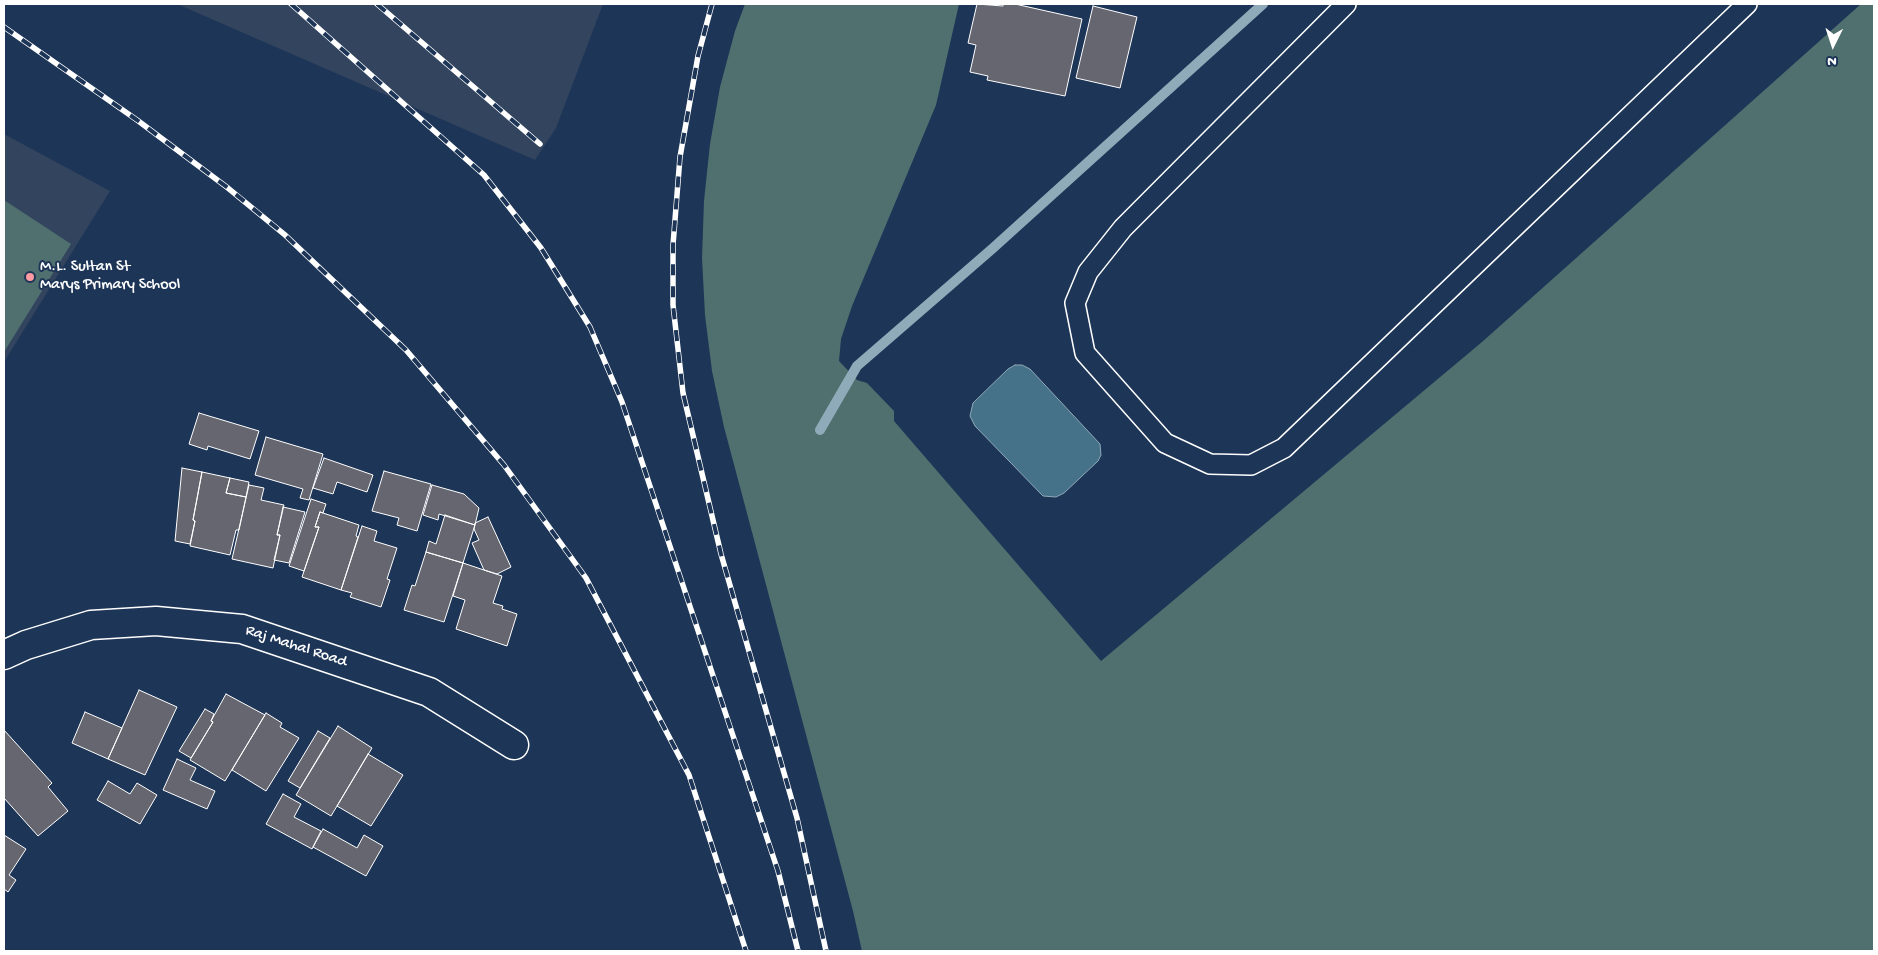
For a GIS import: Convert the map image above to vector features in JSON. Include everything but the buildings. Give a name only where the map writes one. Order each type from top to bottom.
[{"type":"street","name":"Raj Mahal Road","points":[[4,655],[26,644],[91,625],[156,621],[242,629],[429,692],[514,744]]},
{"type":"lane","points":[[1346,4],[1123,228],[1088,272],[1075,303],[1085,352],[1166,444],[1210,464],[1251,465],[1284,448],[1747,4]]},
{"type":"shaded area","points":[[177,4],[603,4],[556,128],[535,160]]},
{"type":"shaded area","name":"M.L. Sultan St Marys Primary School","points":[[4,134],[110,191],[4,362]]},
{"type":"shaded area","points":[[1015,365],[1022,365],[1030,369],[1100,444],[1101,455],[1098,461],[1064,493],[1056,497],[1043,496],[975,426],[970,416],[973,403],[1008,369]]},
{"type":"green space","points":[[745,4],[959,4],[936,105],[852,306],[841,339],[839,361],[857,380],[867,383],[894,411],[894,421],[1101,661],[1482,342],[1861,4],[1874,4],[1874,951],[862,951],[724,427],[712,371],[705,315],[702,258],[704,201],[710,144],[720,87],[735,31]]},
{"type":"green space","points":[[4,200],[71,244],[4,352]]},
{"type":"waterway","points":[[820,430],[857,366],[992,249],[1263,4]]},
{"type":"railway","points":[[291,4],[484,175],[541,248],[590,327],[622,402],[778,871],[798,951]]},
{"type":"railway","points":[[377,4],[540,144]]},
{"type":"railway","points":[[712,4],[698,56],[680,157],[673,245],[673,305],[683,393],[721,554],[797,818],[826,951]]},
{"type":"railway","points":[[4,27],[137,120],[228,188],[284,234],[406,350],[504,465],[586,578],[689,775],[746,951]]},
{"type":"place","name":"M.L. Sultan St Marys Primary School","points":[[30,277]]}]
